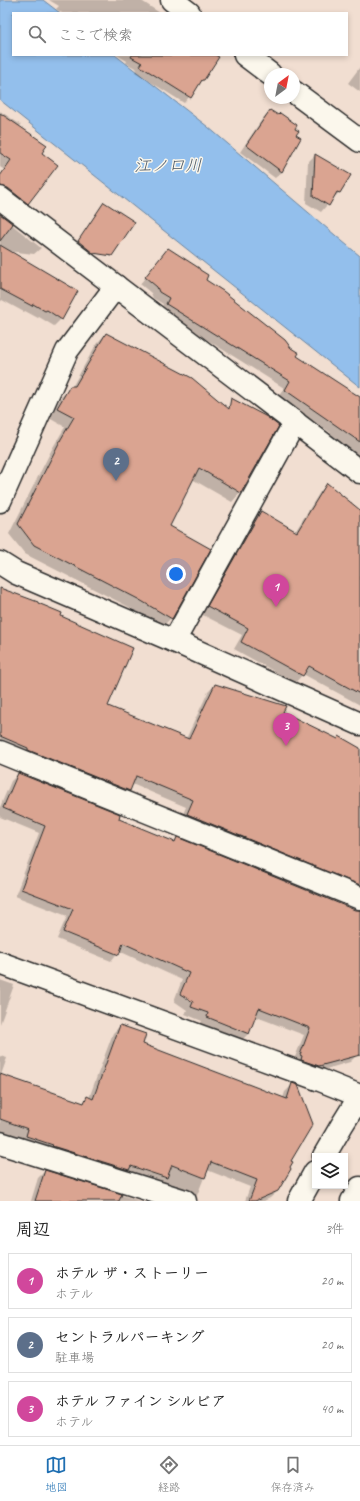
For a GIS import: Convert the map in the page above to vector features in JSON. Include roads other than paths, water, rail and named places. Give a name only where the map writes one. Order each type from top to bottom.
[{"type":"street","points":[[172,0],[188,12]]},
{"type":"street","points":[[246,56],[264,69]]},
{"type":"street","points":[[300,96],[360,141]]},
{"type":"street","points":[[0,198],[360,472]]},
{"type":"street","points":[[0,501],[67,351],[116,286]]},
{"type":"street","points":[[174,641],[295,422]]},
{"type":"street","points":[[0,564],[16,573],[174,641],[360,724]]},
{"type":"street","points":[[0,752],[360,898]]},
{"type":"street","points":[[0,963],[360,1096],[326,1153]]},
{"type":"street","points":[[0,1143],[185,1201]]},
{"type":"street","points":[[299,1201],[312,1177]]},
{"type":"street","points":[[352,1201],[360,1188]]},
{"type":"water","name":"江ノ口川","points":[[0,0],[43,0],[59,12],[12,12],[12,56],[116,56],[208,127],[360,256],[360,387],[0,100]]},
{"type":"place","name":"セントラルパーキング","points":[[116,481]]},
{"type":"place","name":"ホテル ザ・ストーリー","points":[[276,607]]},
{"type":"place","name":"ホテル ファイン シルビア","points":[[286,746]]}]
